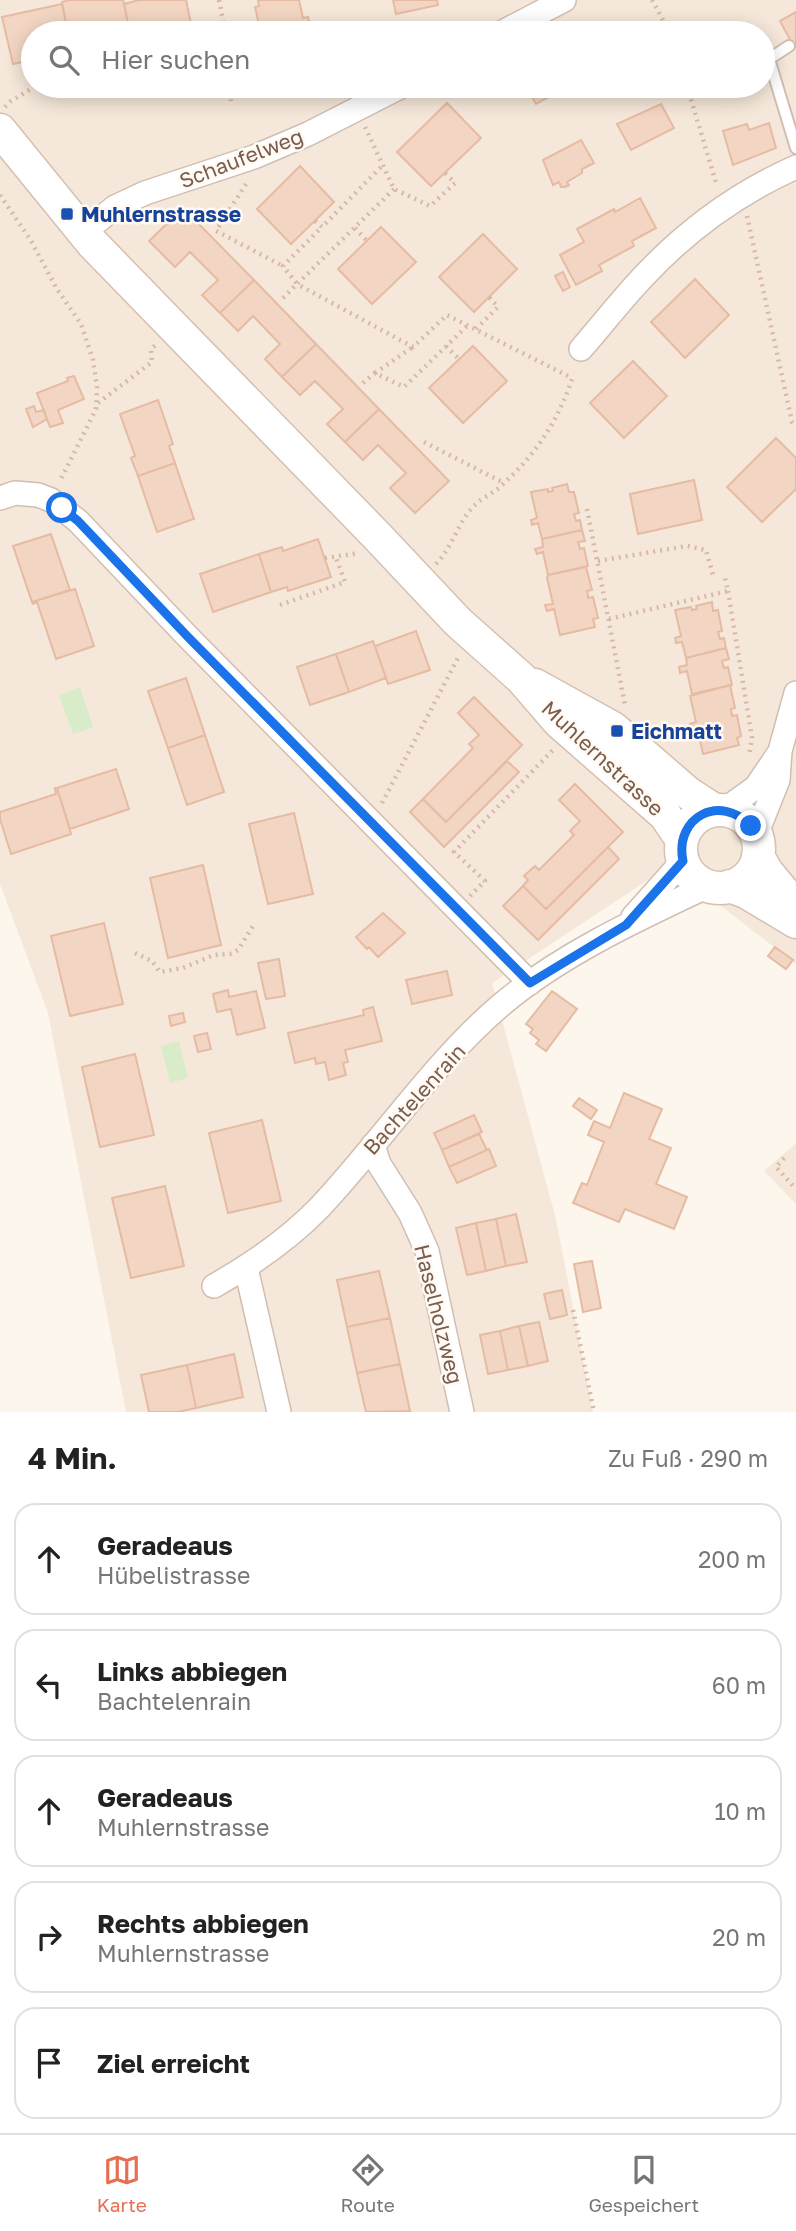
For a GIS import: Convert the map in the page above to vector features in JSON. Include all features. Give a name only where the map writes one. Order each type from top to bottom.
[{"type":"street","points":[[525,21],[564,0]]},
{"type":"street","name":"Schaufelweg","points":[[83,233],[115,207],[145,193],[254,157],[308,134],[378,98]]},
{"type":"street","name":"Muhlernstrasse","points":[[0,130],[83,233],[377,536],[418,582],[474,638],[521,678],[559,722],[665,815],[683,850],[692,876],[746,892],[796,922]]},
{"type":"street","points":[[581,349],[644,276],[700,223],[743,194],[796,167]]},
{"type":"street","points":[[0,498],[26,492],[51,500],[78,521],[188,637],[530,983]]},
{"type":"street","name":"Muhlernstrasse","points":[[521,678],[613,728],[700,803],[744,818],[767,872],[796,907]]},
{"type":"street","points":[[719,810],[756,787],[780,751],[793,719],[796,693]]},
{"type":"street","points":[[719,886],[747,877],[778,780],[780,751]]},
{"type":"street","name":"Muhlernstrasse","points":[[683,850],[693,820],[719,810]]},
{"type":"street","name":"Bachtelenrain","points":[[626,925],[683,850]]},
{"type":"street","name":"Bachtelenrain","points":[[214,1286],[246,1268],[319,1208],[443,1063],[500,1006],[530,983],[626,925],[719,886]]},
{"type":"street","name":"Haselholzweg","points":[[373,1144],[379,1164],[410,1213],[427,1251],[462,1412]]},
{"type":"street","points":[[246,1268],[279,1412]]},
{"type":"lane","points":[[775,55],[789,46]]},
{"type":"lane","points":[[775,79],[796,148]]},
{"type":"path","points":[[219,0],[223,21]]},
{"type":"path","points":[[652,0],[663,21]]},
{"type":"path","points":[[0,113],[21,95]]},
{"type":"path","points":[[691,98],[723,207]]},
{"type":"path","points":[[365,126],[394,189],[430,206],[455,183],[445,173]]},
{"type":"path","points":[[254,157],[250,177],[216,231],[283,267],[297,285],[413,347]]},
{"type":"path","points":[[283,267],[383,166]]},
{"type":"path","points":[[282,298],[394,189]]},
{"type":"path","points":[[743,194],[792,422],[796,424]]},
{"type":"path","points":[[0,195],[84,328],[93,360],[97,404],[51,500]]},
{"type":"path","points":[[315,221],[321,227]]},
{"type":"path","points":[[355,229],[367,241]]},
{"type":"path","points":[[476,329],[498,307],[489,298]]},
{"type":"path","points":[[363,383],[413,347],[447,315],[572,378]]},
{"type":"path","points":[[375,373],[404,387],[468,325]]},
{"type":"path","points":[[97,404],[152,362],[151,349],[177,330]]},
{"type":"path","points":[[446,346],[459,359]]},
{"type":"path","points":[[418,582],[442,558],[474,505],[504,483],[540,445],[552,428],[567,396],[581,349]]},
{"type":"path","points":[[424,442],[504,483]]},
{"type":"path","points":[[587,509],[626,712]]},
{"type":"path","points":[[598,561],[687,545],[706,550],[713,575]]},
{"type":"path","points":[[280,605],[345,582],[335,555]]},
{"type":"path","points":[[725,578],[752,738],[748,758]]},
{"type":"path","points":[[610,619],[728,592]]},
{"type":"path","points":[[371,822],[459,656]]},
{"type":"path","points":[[457,909],[485,881],[454,852],[561,742]]},
{"type":"path","points":[[135,953],[152,961],[160,972],[183,968],[200,960],[238,950],[253,926]]},
{"type":"path","points":[[784,1158],[776,1167],[796,1189]]},
{"type":"path","points":[[573,1310],[594,1412]]},
{"type":"shaded area","points":[[0,0],[796,0],[796,964],[669,866],[492,983],[556,1219],[593,1412],[126,1412],[48,1013],[0,884]]},
{"type":"shaded area","points":[[796,1143],[796,1204],[764,1171]]},
{"type":"green space","points":[[80,687],[93,727],[73,734],[59,695]]},
{"type":"green space","points":[[179,1041],[188,1078],[170,1083],[161,1046]]},
{"type":"building","points":[[123,0],[128,21],[66,21],[62,2]]},
{"type":"building","points":[[139,0],[186,0],[190,21],[128,21],[124,4]]},
{"type":"building","points":[[258,0],[299,0],[303,18],[308,17],[309,21],[258,21],[255,7],[259,6]]},
{"type":"building","points":[[393,0],[437,0],[438,5],[396,14]]},
{"type":"building","points":[[62,4],[66,21],[21,21],[21,62],[13,64],[2,17]]},
{"type":"building","points":[[796,12],[796,47],[794,47],[780,21]]},
{"type":"building","points":[[533,98],[547,98],[536,104]]},
{"type":"building","points":[[447,103],[481,138],[431,186],[397,152]]},
{"type":"building","points":[[661,104],[674,128],[631,150],[617,124]]},
{"type":"building","points":[[769,123],[776,148],[733,165],[723,131],[747,124],[749,130]]},
{"type":"building","points":[[581,140],[594,163],[567,182],[569,185],[561,187],[559,182],[553,185],[543,160]]},
{"type":"building","points":[[300,166],[334,202],[291,244],[257,209]]},
{"type":"building","points":[[640,198],[656,228],[632,241],[634,246],[599,265],[602,271],[576,285],[560,255],[584,242],[577,229]]},
{"type":"building","points":[[183,208],[254,280],[220,313],[202,295],[218,280],[190,252],[175,267],[149,241]]},
{"type":"building","points":[[381,227],[416,262],[372,304],[338,269]]},
{"type":"building","points":[[483,234],[517,269],[474,312],[439,277]]},
{"type":"building","points":[[563,272],[570,287],[563,291],[555,276]]},
{"type":"building","points":[[695,279],[729,315],[685,358],[651,322]]},
{"type":"building","points":[[254,280],[316,344],[282,377],[265,359],[280,344],[253,316],[238,331],[220,313]]},
{"type":"building","points":[[316,344],[379,409],[345,442],[327,424],[343,409],[315,381],[300,395],[282,377]]},
{"type":"building","points":[[473,346],[507,381],[463,423],[429,388]]},
{"type":"building","points":[[633,361],[667,396],[624,438],[590,403]]},
{"type":"building","points":[[74,376],[84,399],[58,410],[63,423],[50,427],[37,393]]},
{"type":"building","points":[[158,400],[173,444],[169,446],[175,463],[138,476],[131,458],[135,456],[120,414]]},
{"type":"building","points":[[34,406],[36,412],[44,410],[47,419],[33,427],[26,409]]},
{"type":"building","points":[[379,409],[449,481],[415,513],[390,488],[406,473],[378,445],[363,460],[345,442]]},
{"type":"building","points":[[776,438],[796,458],[796,489],[762,522],[727,487]]},
{"type":"building","points":[[175,463],[194,519],[157,532],[138,476]]},
{"type":"building","points":[[694,480],[702,520],[638,534],[630,494]]},
{"type":"building","points":[[567,484],[569,492],[574,492],[579,513],[574,514],[576,521],[580,520],[582,530],[542,539],[538,523],[532,525],[531,520],[537,518],[531,492],[548,489],[548,492],[553,491],[552,488]]},
{"type":"building","points":[[582,530],[585,541],[578,542],[580,549],[584,548],[588,566],[548,575],[543,552],[537,554],[535,549],[543,547],[542,539]]},
{"type":"building","points":[[51,534],[70,590],[32,602],[13,546]]},
{"type":"building","points":[[318,539],[331,577],[288,591],[287,587],[271,592],[259,554],[282,547],[283,551]]},
{"type":"building","points":[[259,554],[271,592],[213,612],[200,574]]},
{"type":"building","points":[[586,567],[592,590],[587,591],[588,598],[593,597],[598,618],[593,619],[595,627],[560,635],[554,609],[547,611],[545,605],[553,604],[548,575]]},
{"type":"building","points":[[75,589],[94,646],[56,659],[37,602],[32,602]]},
{"type":"building","points":[[712,602],[713,611],[718,610],[722,631],[718,632],[720,639],[724,638],[726,648],[686,658],[682,642],[676,643],[675,638],[681,636],[675,610],[691,607],[692,610],[697,609],[696,606]]},
{"type":"building","points":[[416,631],[430,670],[388,684],[375,646]]},
{"type":"building","points":[[373,641],[386,678],[349,692],[336,654]]},
{"type":"building","points":[[726,648],[729,659],[722,661],[724,668],[728,667],[732,685],[692,694],[687,671],[680,673],[679,667],[687,665],[686,658]]},
{"type":"building","points":[[336,654],[349,692],[310,705],[297,667]]},
{"type":"building","points":[[186,678],[205,735],[168,748],[148,691]]},
{"type":"building","points":[[730,685],[735,708],[731,709],[732,716],[737,715],[741,736],[737,738],[739,745],[703,754],[697,727],[691,729],[690,724],[696,722],[690,696]]},
{"type":"building","points":[[474,697],[522,745],[446,822],[423,799],[473,748],[469,744],[479,735],[458,713]]},
{"type":"building","points":[[205,735],[224,792],[187,805],[168,748]]},
{"type":"building","points":[[507,761],[519,772],[444,847],[410,812],[423,799],[446,822]]},
{"type":"building","points":[[116,769],[129,809],[70,829],[57,788]]},
{"type":"building","points":[[575,784],[623,832],[546,909],[523,886],[528,880],[524,876],[535,866],[539,870],[574,835],[570,831],[580,821],[559,800]]},
{"type":"building","points":[[55,788],[71,834],[11,854],[0,812],[56,794]]},
{"type":"building","points":[[294,813],[313,894],[268,904],[249,824]]},
{"type":"building","points":[[608,847],[619,859],[538,940],[503,906],[523,886],[546,909]]},
{"type":"building","points":[[203,865],[221,945],[168,958],[150,878]]},
{"type":"building","points":[[383,913],[405,933],[378,957],[356,937]]},
{"type":"building","points":[[104,923],[123,1004],[70,1016],[51,936]]},
{"type":"building","points":[[775,947],[793,960],[786,969],[768,956]]},
{"type":"building","points":[[279,959],[285,996],[266,999],[258,963]]},
{"type":"building","points":[[447,971],[452,995],[412,1004],[406,980]]},
{"type":"building","points":[[228,990],[229,997],[256,991],[265,1028],[237,1035],[231,1009],[217,1012],[213,994]]},
{"type":"building","points":[[552,991],[577,1009],[546,1051],[536,1044],[539,1040],[530,1033],[533,1029],[526,1024]]},
{"type":"building","points":[[373,1007],[382,1041],[345,1050],[348,1062],[343,1063],[346,1075],[329,1080],[325,1062],[316,1064],[315,1058],[295,1063],[288,1033],[364,1015],[363,1010]]},
{"type":"building","points":[[183,1013],[185,1022],[171,1026],[169,1016]]},
{"type":"building","points":[[207,1033],[211,1049],[198,1052],[194,1036]]},
{"type":"building","points":[[135,1054],[154,1135],[100,1147],[82,1067]]},
{"type":"building","points":[[624,1093],[662,1109],[649,1139],[671,1148],[656,1184],[687,1197],[674,1229],[625,1209],[619,1222],[573,1203],[582,1183],[587,1185],[604,1142],[588,1135],[594,1121],[610,1128]]},
{"type":"building","points":[[579,1098],[597,1110],[591,1119],[573,1106]]},
{"type":"building","points":[[474,1115],[482,1132],[442,1150],[434,1133]]},
{"type":"building","points":[[262,1120],[281,1201],[228,1213],[209,1133]]},
{"type":"building","points":[[479,1134],[487,1150],[449,1167],[442,1150]]},
{"type":"building","points":[[489,1149],[496,1166],[457,1183],[449,1167]]},
{"type":"building","points":[[165,1186],[184,1266],[131,1278],[112,1198]]},
{"type":"building","points":[[516,1214],[527,1262],[506,1266],[496,1219]]},
{"type":"building","points":[[496,1219],[506,1266],[486,1271],[476,1223]]},
{"type":"building","points":[[476,1223],[486,1271],[467,1275],[456,1228]]},
{"type":"building","points":[[592,1261],[601,1308],[583,1312],[574,1264]]},
{"type":"building","points":[[379,1271],[390,1318],[347,1327],[337,1280]]},
{"type":"building","points":[[562,1290],[567,1315],[550,1319],[544,1294]]},
{"type":"building","points":[[390,1318],[400,1364],[357,1373],[347,1327]]},
{"type":"building","points":[[539,1322],[548,1361],[528,1366],[519,1326]]},
{"type":"building","points":[[519,1326],[528,1366],[508,1370],[500,1331]]},
{"type":"building","points":[[500,1331],[508,1370],[488,1374],[480,1335]]},
{"type":"building","points":[[234,1354],[243,1397],[196,1408],[187,1365]]},
{"type":"building","points":[[400,1364],[410,1411],[366,1412],[357,1373]]},
{"type":"building","points":[[187,1365],[196,1408],[178,1412],[149,1412],[141,1375]]},
{"type":"place","name":"Muhlernstrasse","points":[[67,214]]},
{"type":"place","name":"Eichmatt","points":[[617,731]]},
{"type":"route","points":[[62,508],[78,521],[188,637],[530,983],[626,925],[683,861],[682,840],[693,820],[714,810],[724,810],[744,818],[751,826]]}]
